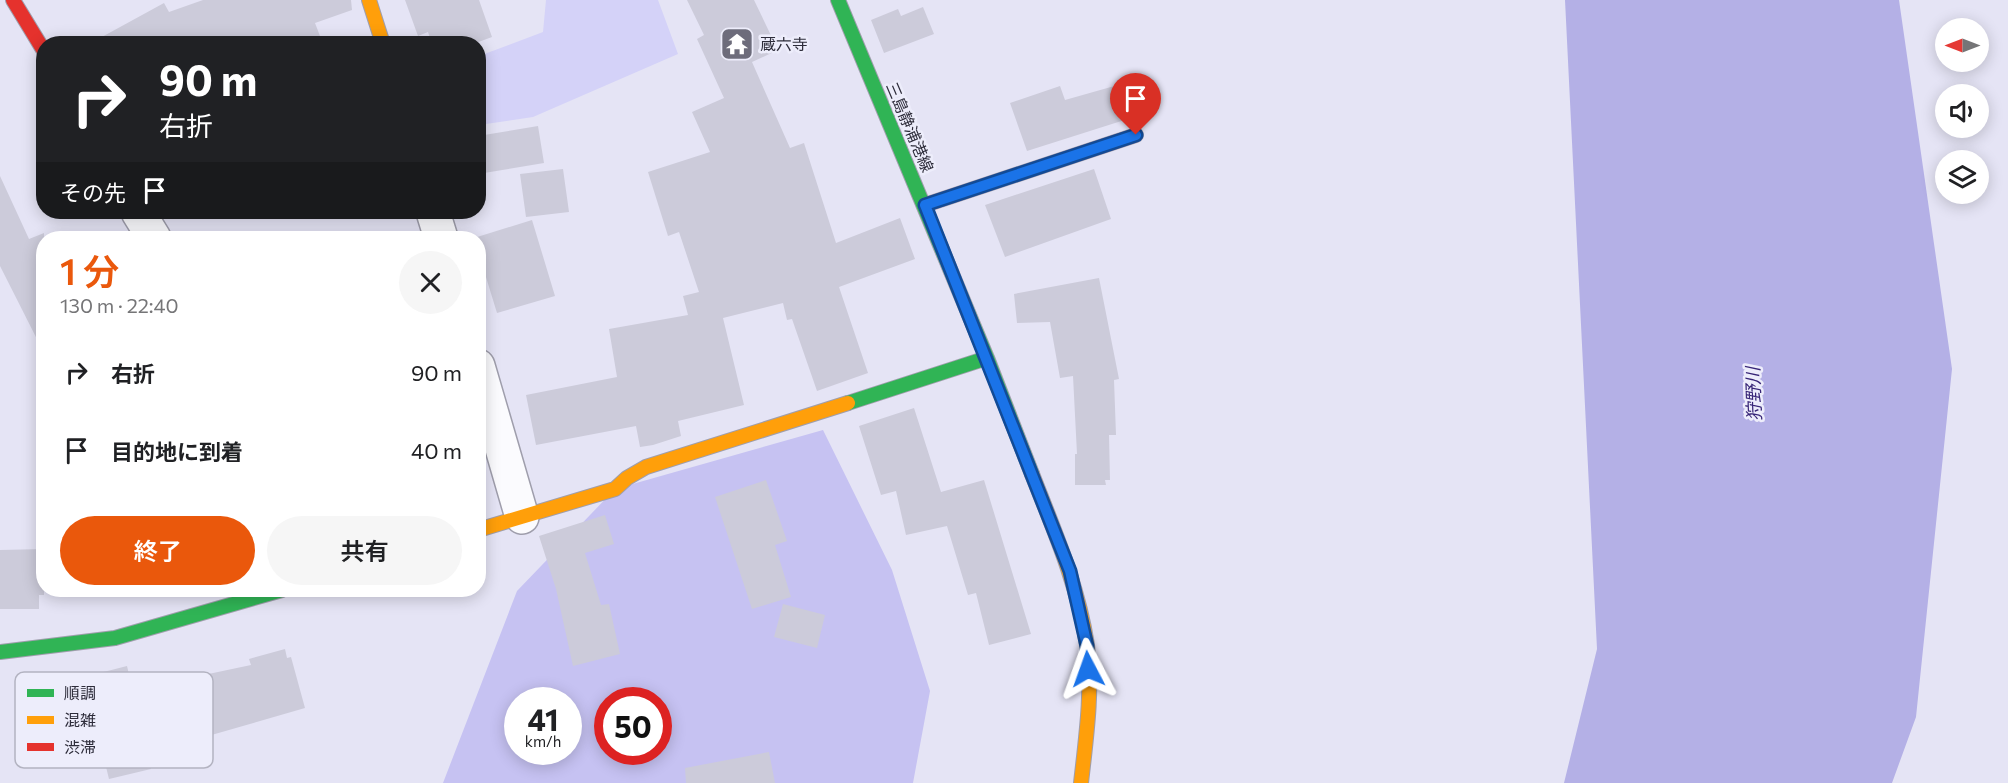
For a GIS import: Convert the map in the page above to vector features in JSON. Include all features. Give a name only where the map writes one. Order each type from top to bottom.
[{"type":"street","points":[[13,0],[36,38]]},
{"type":"street","points":[[369,0],[381,36]]},
{"type":"street","name":"三島静浦港線","points":[[838,0],[925,205],[1070,571],[1087,646],[1089,716],[1081,783]]},
{"type":"street","points":[[925,205],[1136,135]]},
{"type":"street","points":[[486,528],[615,489],[627,478],[646,467],[987,358]]},
{"type":"street","points":[[486,393],[522,517]]},
{"type":"street","points":[[0,651],[116,638],[258,597]]},
{"type":"shaded area","points":[[546,0],[658,0],[678,54],[533,117],[486,124],[486,53],[543,32]]},
{"type":"shaded area","points":[[823,430],[892,570],[930,691],[913,783],[443,783],[517,591],[615,489]]},
{"type":"water","name":"狩野川","points":[[1565,0],[1899,0],[1952,369],[1916,717],[1892,783],[1564,783],[1597,649]]},
{"type":"building","points":[[203,0],[351,0],[352,10],[315,23],[320,36],[104,36],[164,3],[169,12]]},
{"type":"building","points":[[405,0],[479,0],[492,37],[486,39],[486,36],[429,36],[428,32],[418,36]]},
{"type":"building","points":[[687,0],[754,0],[778,50],[752,62],[790,148],[804,143],[836,243],[900,218],[915,259],[839,287],[868,373],[817,391],[792,319],[787,320],[783,303],[723,318],[744,405],[678,421],[681,436],[653,445],[640,447],[636,426],[536,445],[526,395],[617,377],[609,329],[688,315],[683,296],[699,292],[679,232],[668,236],[648,172],[710,152],[692,112],[724,98],[697,39],[704,35]]},
{"type":"building","points":[[923,7],[934,34],[884,53],[871,20],[898,9],[901,16]]},
{"type":"building","points":[[1125,83],[1134,117],[1027,151],[1010,103],[1060,86],[1065,100]]},
{"type":"building","points":[[538,126],[544,163],[486,173],[486,135]]},
{"type":"building","points":[[563,169],[569,212],[526,217],[520,174]]},
{"type":"building","points":[[1094,169],[1111,219],[1005,257],[985,205]]},
{"type":"building","points":[[0,176],[29,239],[36,236],[36,337],[0,266]]},
{"type":"building","points":[[532,220],[555,296],[497,313],[486,277],[486,234]]},
{"type":"building","points":[[1099,278],[1119,379],[1114,380],[1116,435],[1109,435],[1110,480],[1105,480],[1106,485],[1075,485],[1075,454],[1077,454],[1073,376],[1060,378],[1050,322],[1017,323],[1014,294]]},
{"type":"building","points":[[914,408],[941,492],[984,480],[1031,634],[989,645],[976,593],[968,595],[947,526],[906,535],[896,491],[881,495],[859,426]]},
{"type":"building","points":[[766,480],[787,541],[775,545],[791,597],[752,609],[715,497]]},
{"type":"building","points":[[605,515],[614,544],[585,553],[601,605],[609,604],[620,654],[573,666],[556,589],[539,536]]},
{"type":"building","points":[[36,549],[36,597],[39,597],[39,609],[0,609],[0,550]]},
{"type":"building","points":[[783,604],[825,615],[817,648],[774,637]]},
{"type":"building","points":[[285,649],[287,658],[291,657],[305,708],[213,735],[213,673],[251,665],[249,659]]},
{"type":"building","points":[[127,666],[128,672],[104,672]]},
{"type":"building","points":[[769,752],[775,783],[686,783],[685,768]]},
{"type":"building","points":[[106,768],[151,768],[151,769],[109,779]]},
{"type":"traffic: fast","points":[[838,0],[987,358],[1032,474]]},
{"type":"traffic: fast","points":[[848,403],[987,358]]},
{"type":"traffic: fast","points":[[0,652],[115,638],[258,597]]},
{"type":"traffic: slow","points":[[369,0],[380,36]]},
{"type":"traffic: slow","points":[[486,528],[615,489],[627,478],[646,467],[848,403]]},
{"type":"traffic: slow","points":[[1032,474],[1071,579],[1087,645],[1089,697],[1081,783]]},
{"type":"traffic: jam","points":[[13,0],[36,38]]},
{"type":"traffic: jam","points":[[925,205],[1136,135]]},
{"type":"place","name":"蔵六寺","points":[[737,44]]},
{"type":"route","points":[[1088,669],[1087,646],[1070,571],[925,205],[1136,135]]}]
